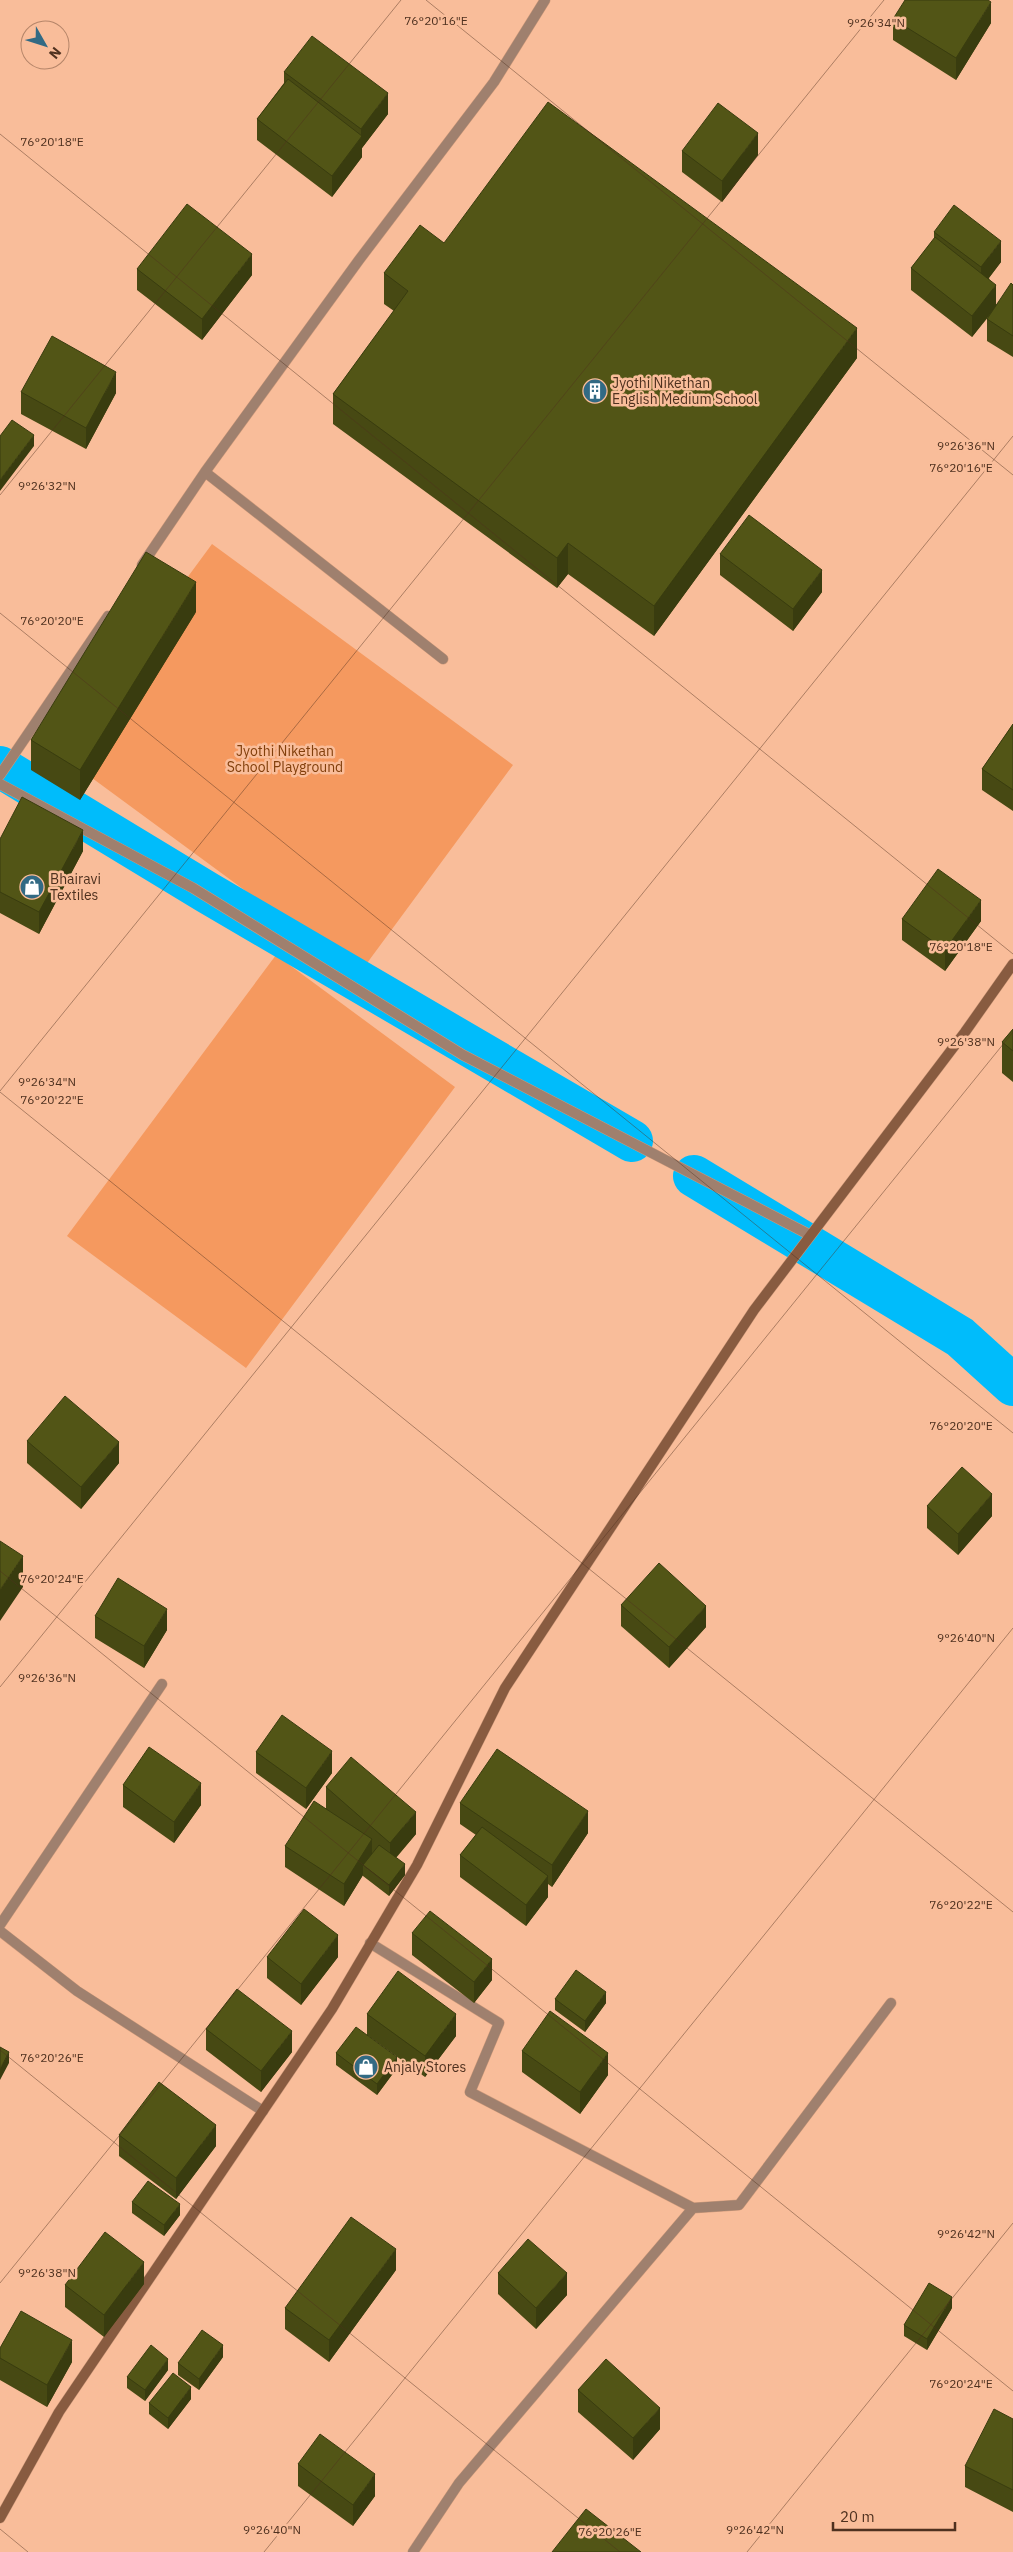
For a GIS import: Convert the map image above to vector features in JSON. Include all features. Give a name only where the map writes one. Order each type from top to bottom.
[{"type":"street","points":[[133,578],[205,472],[359,260],[494,82],[545,0]]},
{"type":"street","points":[[205,472],[443,658]]},
{"type":"street","points":[[0,775],[111,611]]},
{"type":"street","points":[[0,784],[194,888],[463,1055],[810,1235]]},
{"type":"street","points":[[0,2518],[59,2412],[332,2009],[417,1865],[505,1688],[754,1310],[965,1032],[1013,964]]},
{"type":"street","points":[[0,1925],[162,1684]]},
{"type":"street","points":[[0,1931],[77,1991],[263,2111]]},
{"type":"street","points":[[370,1944],[499,2023],[470,2092],[693,2208],[739,2205],[891,2004]]},
{"type":"street","points":[[413,2552],[459,2483],[693,2208]]},
{"type":"green space","name":"Jyothi Nikethan School Playground","points":[[212,544],[513,765],[359,974],[58,753]]},
{"type":"green space","points":[[276,955],[455,1087],[246,1368],[67,1236]]},
{"type":"building","points":[[905,0],[988,0],[991,2],[956,58],[893,19]]},
{"type":"building","points":[[312,36],[388,93],[361,129],[284,72]]},
{"type":"building","points":[[288,79],[362,136],[332,176],[257,119]]},
{"type":"building","name":"Jyothi Nikethan English Medium School","points":[[548,102],[857,328],[654,606],[568,543],[557,558],[333,394],[408,291],[384,273],[420,225],[444,243]]},
{"type":"building","points":[[718,103],[758,133],[722,181],[682,151]]},
{"type":"building","points":[[187,204],[252,254],[202,319],[137,269]]},
{"type":"building","points":[[954,205],[1001,241],[981,267],[934,232]]},
{"type":"building","points":[[935,237],[996,285],[972,316],[911,268]]},
{"type":"building","points":[[1011,283],[1013,285],[1013,336],[987,319]]},
{"type":"building","points":[[52,336],[116,372],[86,428],[21,392]]},
{"type":"building","points":[[12,420],[34,435],[0,480],[0,436]]},
{"type":"building","points":[[749,515],[822,570],[793,609],[720,554]]},
{"type":"building","points":[[146,552],[196,582],[80,770],[31,740]]},
{"type":"building","points":[[1013,724],[1013,790],[982,769]]},
{"type":"building","name":"Bhairavi Textiles","points":[[22,797],[83,830],[39,912],[0,892],[0,839]]},
{"type":"building","points":[[938,869],[981,900],[945,950],[902,919]]},
{"type":"building","points":[[1013,1029],[1013,1051],[1002,1042]]},
{"type":"building","points":[[65,1396],[119,1442],[81,1487],[27,1441]]},
{"type":"building","points":[[962,1467],[992,1494],[958,1534],[927,1506]]},
{"type":"building","points":[[0,1541],[23,1556],[0,1590]]},
{"type":"building","points":[[659,1563],[706,1606],[669,1647],[621,1605]]},
{"type":"building","points":[[118,1578],[167,1609],[144,1646],[95,1616]]},
{"type":"building","points":[[282,1715],[332,1751],[306,1788],[256,1752]]},
{"type":"building","points":[[149,1747],[201,1783],[174,1822],[123,1785]]},
{"type":"building","points":[[497,1749],[588,1811],[552,1865],[460,1803]]},
{"type":"building","points":[[351,1757],[416,1812],[390,1843],[326,1787]]},
{"type":"building","points":[[314,1801],[372,1839],[344,1884],[285,1846]]},
{"type":"building","points":[[482,1827],[548,1876],[526,1905],[460,1855]]},
{"type":"building","points":[[379,1845],[405,1864],[389,1885],[363,1865]]},
{"type":"building","points":[[304,1909],[338,1935],[301,1984],[267,1957]]},
{"type":"building","points":[[430,1911],[492,1959],[474,1982],[412,1933]]},
{"type":"building","points":[[576,1970],[606,1992],[585,2021],[555,1999]]},
{"type":"building","points":[[398,1971],[456,2014],[425,2056],[367,2014]]},
{"type":"building","points":[[237,1989],[292,2031],[261,2071],[206,2029]]},
{"type":"building","points":[[550,2011],[608,2053],[580,2092],[522,2051]]},
{"type":"building","name":"Anjaly Stores","points":[[356,2027],[397,2057],[377,2084],[336,2053]]},
{"type":"building","points":[[0,2047],[9,2052],[0,2069]]},
{"type":"building","points":[[159,2082],[216,2125],[176,2178],[119,2135]]},
{"type":"building","points":[[148,2181],[180,2204],[164,2225],[132,2202]]},
{"type":"building","points":[[351,2217],[396,2249],[329,2340],[285,2308]]},
{"type":"building","points":[[105,2232],[144,2262],[104,2315],[65,2285]]},
{"type":"building","points":[[528,2239],[567,2273],[536,2308],[498,2273]]},
{"type":"building","points":[[929,2283],[952,2297],[927,2339],[904,2325]]},
{"type":"building","points":[[21,2311],[72,2340],[47,2385],[0,2358],[0,2348]]},
{"type":"building","points":[[202,2330],[223,2345],[199,2379],[178,2363]]},
{"type":"building","points":[[151,2345],[168,2359],[145,2390],[127,2377]]},
{"type":"building","points":[[606,2359],[660,2408],[633,2438],[578,2390]]},
{"type":"building","points":[[173,2373],[191,2387],[168,2418],[149,2403]]},
{"type":"building","points":[[994,2409],[1013,2419],[1013,2490],[965,2466]]},
{"type":"building","points":[[320,2434],[375,2474],[353,2505],[298,2464]]},
{"type":"building","points":[[586,2509],[641,2552],[552,2552]]},
{"type":"waterway","points":[[0,767],[208,893],[632,1141]]},
{"type":"waterway","points":[[694,1176],[960,1337],[1013,1385]]},
{"type":"place","name":"Jyothi Nikethan English Medium School","points":[[595,391]]},
{"type":"place","name":"Bhairavi Textiles","points":[[32,887]]},
{"type":"place","name":"Anjaly Stores","points":[[366,2067]]}]
